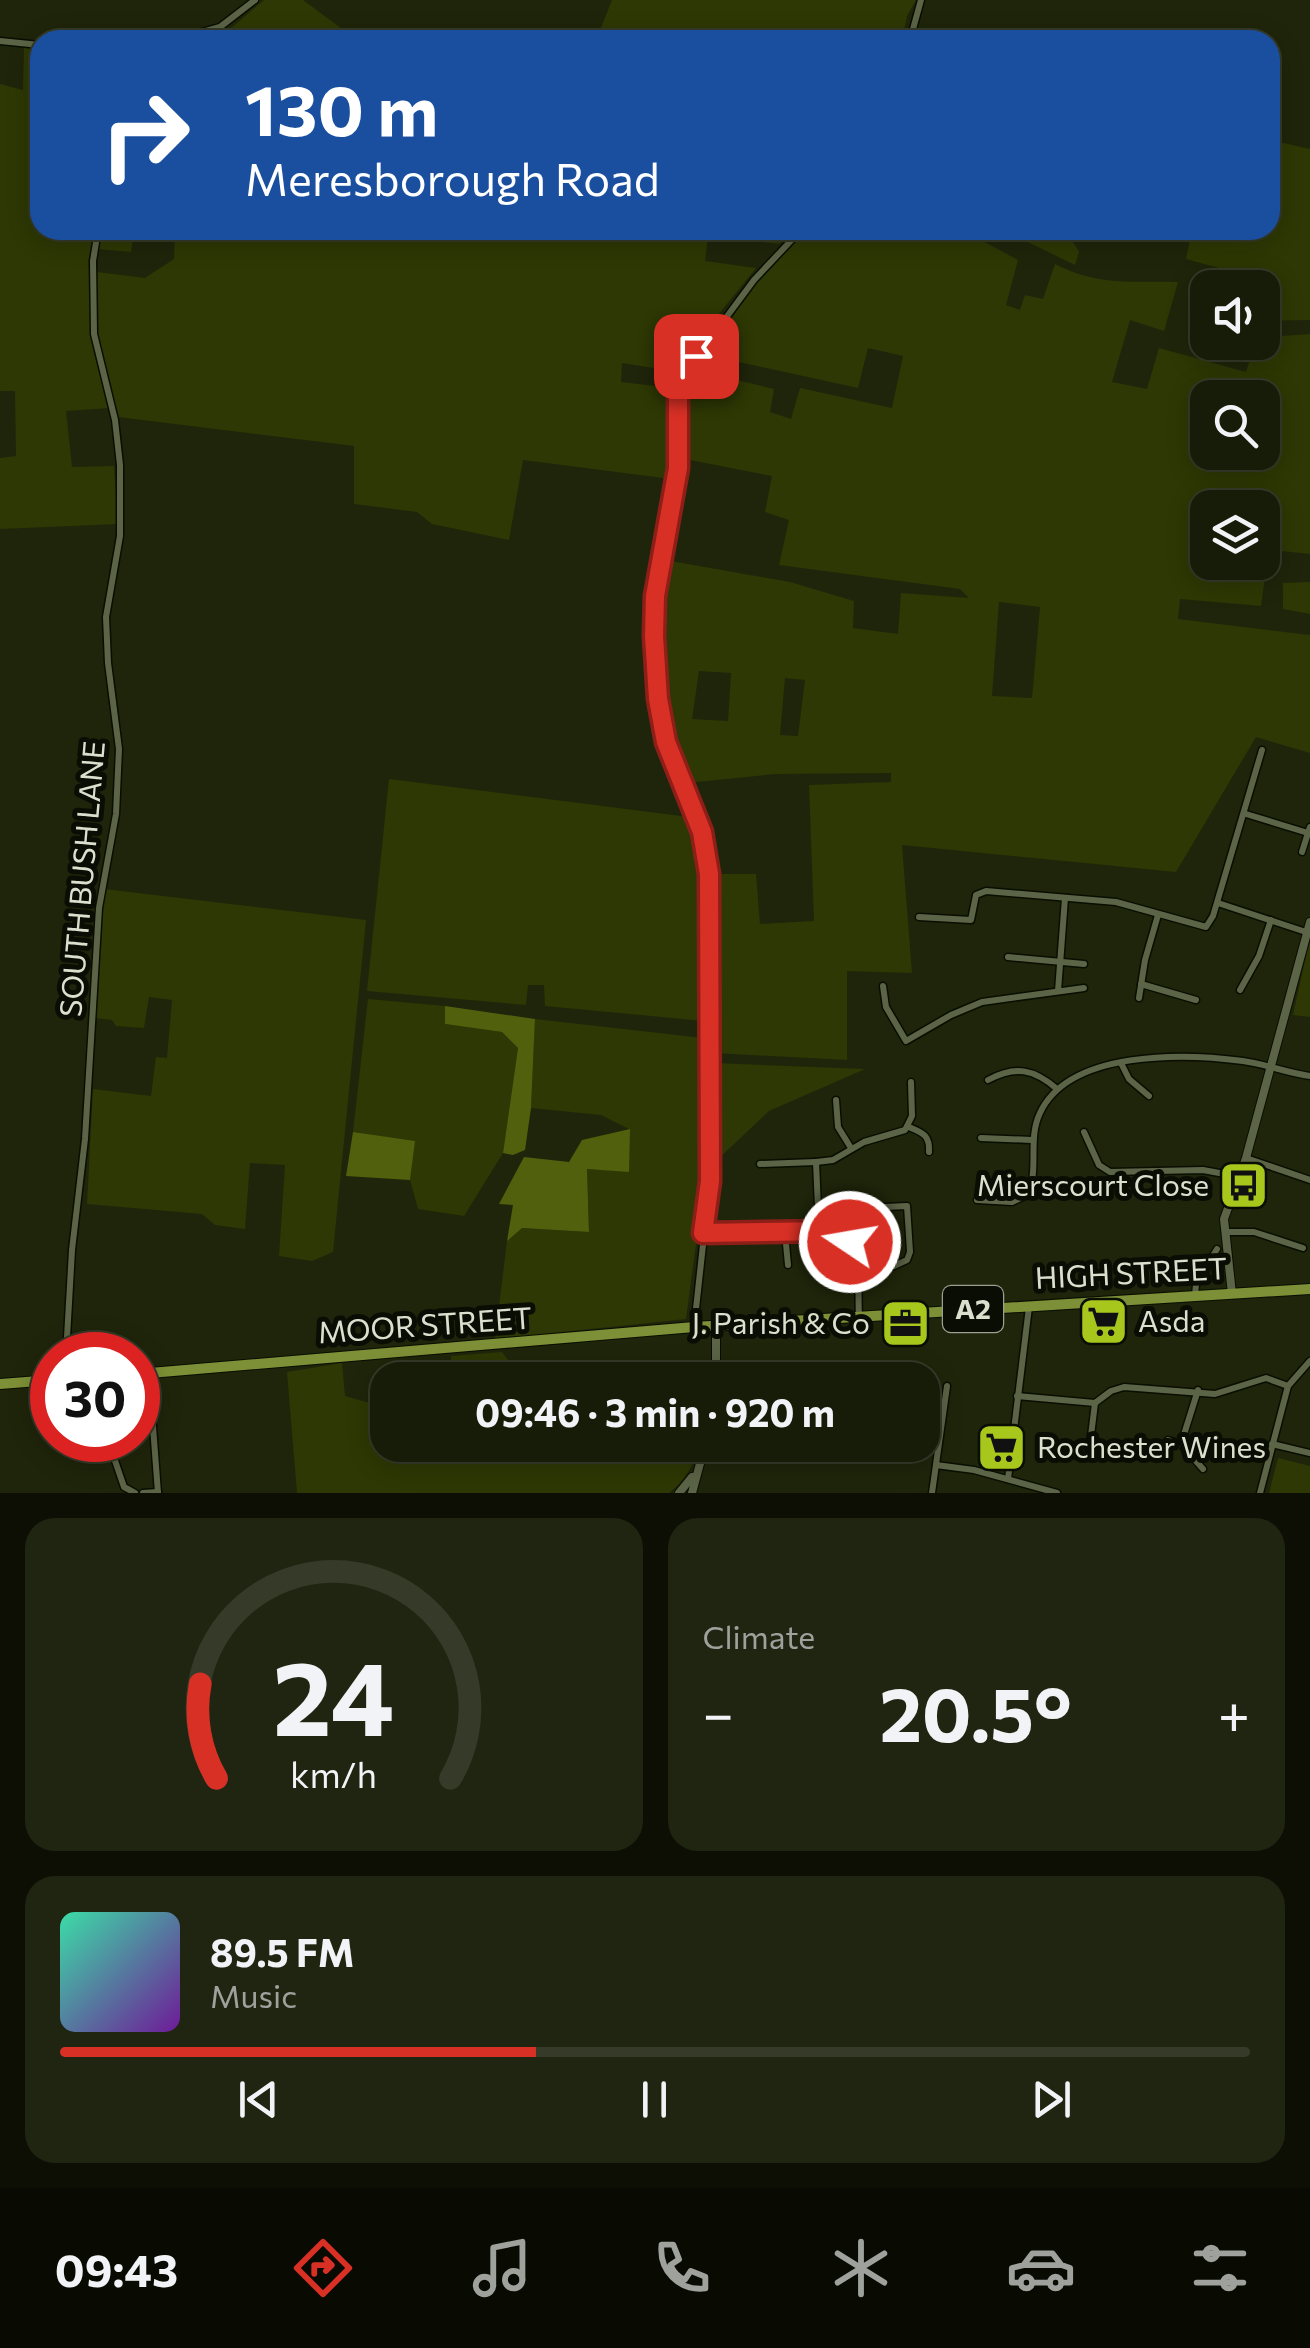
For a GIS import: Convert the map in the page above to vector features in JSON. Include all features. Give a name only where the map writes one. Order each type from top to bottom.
[{"type":"main road","name":"HIGH STREET","points":[[716,1326],[1310,1288]]},
{"type":"main road","name":"MOOR STREET","points":[[160,1373],[716,1326]]},
{"type":"main road","points":[[0,1384],[30,1382]]},
{"type":"street","points":[[209,30],[220,27],[255,0]]},
{"type":"street","points":[[912,30],[921,0]]},
{"type":"street","points":[[0,41],[30,44]]},
{"type":"street","name":"SOUTH BUSH LANE","points":[[67,1332],[72,1250],[86,1139],[99,908],[116,814],[120,749],[106,618],[120,536],[120,465],[115,420],[94,334],[96,240]]},
{"type":"street","points":[[694,1327],[710,1181],[712,924],[702,832],[666,742],[658,699],[655,596],[676,483],[676,407],[685,373],[754,280],[792,240]]},
{"type":"street","points":[[919,917],[971,920],[976,895],[982,891],[1116,902],[1206,927],[1218,903],[1262,750]]},
{"type":"street","points":[[1246,814],[1309,830],[1302,852]]},
{"type":"street","points":[[1058,992],[1066,898]]},
{"type":"street","points":[[1218,903],[1306,932]]},
{"type":"street","points":[[1140,998],[1158,915]]},
{"type":"street","points":[[1240,990],[1259,956],[1271,920]]},
{"type":"street","points":[[1232,1294],[1224,1219],[1241,1177],[1310,922]]},
{"type":"street","points":[[1008,957],[1084,964]]},
{"type":"street","points":[[1141,984],[1196,1000]]},
{"type":"street","points":[[883,986],[886,1007],[906,1041],[951,1014],[982,1002],[1084,988]]},
{"type":"street","points":[[977,1200],[1012,1202],[1028,1195],[1032,1140],[1040,1112],[1056,1090],[1086,1071],[1121,1062],[1210,1058],[1245,1061],[1310,1076]]},
{"type":"street","points":[[1121,1062],[1129,1079],[1149,1096]]},
{"type":"street","points":[[988,1080],[1009,1070],[1024,1070],[1037,1074],[1056,1090]]},
{"type":"street","points":[[909,1127],[911,1082]]},
{"type":"street","points":[[836,1100],[836,1120],[851,1148]]},
{"type":"street","points":[[760,1164],[833,1160],[851,1148],[909,1127],[924,1133],[930,1141],[929,1152]]},
{"type":"street","points":[[1084,1132],[1100,1165],[1110,1172],[1203,1170],[1241,1177]]},
{"type":"street","points":[[981,1138],[1032,1140]]},
{"type":"street","points":[[1246,1158],[1310,1180]]},
{"type":"street","points":[[816,1162],[818,1231]]},
{"type":"street","points":[[856,1268],[894,1266],[907,1260],[907,1206],[885,1207]]},
{"type":"street","points":[[703,1233],[818,1231],[846,1237],[854,1252],[859,1317]]},
{"type":"street","points":[[785,1232],[788,1265]]},
{"type":"street","points":[[1225,1232],[1254,1232],[1304,1248]]},
{"type":"street","points":[[1194,1296],[1196,1284],[1217,1249]]},
{"type":"street","points":[[1008,1479],[1030,1305]]},
{"type":"street","points":[[716,1326],[716,1362]]},
{"type":"street","points":[[1260,1493],[1288,1386],[1310,1361]]},
{"type":"street","points":[[1017,1396],[1095,1403],[1124,1387],[1228,1392],[1260,1378],[1288,1386]]},
{"type":"street","points":[[940,1433],[947,1386]]},
{"type":"street","points":[[1181,1444],[1198,1390]]},
{"type":"street","points":[[1089,1452],[1095,1403]]},
{"type":"street","points":[[1168,1440],[1181,1444],[1203,1469]]},
{"type":"street","points":[[1272,1444],[1310,1454]]},
{"type":"street","points":[[116,1462],[124,1487],[139,1493],[158,1492],[154,1462]]},
{"type":"street","points":[[679,1493],[690,1493],[699,1462]]},
{"type":"street","points":[[932,1493],[936,1462]]},
{"type":"street","points":[[936,1465],[974,1470],[1058,1493]]},
{"type":"street","points":[[679,1493],[695,1474]]},
{"type":"green space","points":[[264,0],[303,0],[344,30],[229,30]]},
{"type":"green space","points":[[612,0],[916,0],[904,30],[600,30]]},
{"type":"green space","points":[[24,48],[30,48],[30,240],[92,240],[93,326],[110,408],[66,411],[72,467],[114,466],[118,524],[0,529],[0,458],[16,456],[15,391],[0,391],[0,84],[23,90]]},
{"type":"green space","points":[[1280,142],[1310,149],[1310,320],[1280,321],[1280,270],[1226,270],[1186,259],[1190,240],[1280,240]]},
{"type":"green space","points":[[99,240],[133,240],[131,252],[98,249]]},
{"type":"green space","points":[[175,240],[708,240],[705,261],[756,268],[697,341],[671,330],[660,369],[622,363],[621,382],[672,388],[671,479],[523,460],[509,540],[432,524],[417,512],[354,504],[354,446],[118,417],[98,334],[97,272],[145,278],[174,259]]},
{"type":"green space","points":[[744,240],[782,240],[779,244]]},
{"type":"green space","points":[[796,240],[981,240],[1018,260],[1006,305],[1020,310],[1025,295],[1043,299],[1055,264],[1100,279],[1178,282],[1164,331],[1130,320],[1112,382],[1147,389],[1159,348],[1190,357],[1190,360],[1246,372],[1250,360],[1280,360],[1280,336],[1310,334],[1310,554],[1280,551],[1280,490],[1190,490],[1190,580],[1265,580],[1261,606],[1180,599],[1178,619],[1310,635],[1310,753],[1256,737],[1176,872],[902,845],[912,973],[847,971],[847,1060],[714,1053],[713,874],[756,874],[760,924],[814,921],[809,785],[891,782],[891,773],[775,774],[687,783],[664,717],[659,627],[665,560],[790,582],[854,601],[853,628],[898,634],[901,593],[969,598],[960,589],[779,565],[789,520],[765,512],[772,476],[680,458],[681,395],[690,369],[774,389],[770,412],[791,419],[800,388],[892,408],[903,356],[868,348],[858,388],[702,354],[766,270]],"holes":[[[999,602],[1040,607],[1032,698],[992,696]],[[699,671],[731,673],[728,721],[692,719]],[[785,678],[805,680],[798,736],[780,735]]]},
{"type":"green space","points":[[1024,240],[1070,240],[1079,252],[1075,265]]},
{"type":"green space","points":[[1310,582],[1310,614],[1283,609],[1283,583]]},
{"type":"green space","points":[[389,779],[689,817],[702,881],[704,1021],[545,1006],[544,985],[528,985],[526,1005],[367,991]]},
{"type":"green space","points":[[104,889],[366,920],[333,1252],[312,1261],[279,1256],[285,1165],[250,1163],[245,1229],[215,1225],[202,1214],[87,1204],[93,1089],[151,1096],[156,1057],[167,1058],[172,1000],[149,997],[144,1028],[116,1026],[112,1020],[95,1018]]},
{"type":"green space","points":[[1310,943],[1310,1017],[1293,1015]]},
{"type":"green space","points":[[368,999],[445,1006],[445,1024],[502,1032],[518,1048],[503,1153],[464,1216],[418,1209],[410,1180],[414,1142],[353,1132]]},
{"type":"green space","points":[[445,1006],[535,1019],[525,1150],[513,1155],[503,1153],[518,1048],[502,1032],[445,1024]]},
{"type":"green space","points":[[535,1019],[703,1038],[705,1177],[686,1319],[495,1339],[507,1241],[521,1228],[589,1232],[587,1169],[629,1171],[629,1129],[601,1115],[531,1108]]},
{"type":"green space","points":[[714,1063],[865,1069],[769,1111],[716,1161]]},
{"type":"green space","points":[[630,1129],[629,1172],[587,1169],[589,1232],[522,1228],[507,1241],[513,1205],[499,1204],[524,1157],[569,1162],[582,1140]]},
{"type":"green space","points":[[353,1132],[415,1141],[410,1180],[346,1176]]},
{"type":"green space","points":[[502,1352],[510,1362],[451,1362],[451,1356]]},
{"type":"green space","points":[[342,1363],[345,1396],[370,1403],[370,1462],[693,1462],[669,1493],[297,1493],[287,1372]]},
{"type":"green space","points":[[1278,1458],[1310,1466],[1310,1493],[1269,1493]]},
{"type":"place","name":"Mierscourt Close","points":[[1244,1186]]},
{"type":"place","name":"Asda","points":[[1103,1322]]},
{"type":"place","name":"J. Parish & Co","points":[[905,1324]]},
{"type":"place","name":"Rochester Wines","points":[[1002,1448]]},
{"type":"route","points":[[696,356],[678,392],[678,468],[655,596],[654,636],[658,699],[666,742],[702,832],[712,909],[710,1181],[703,1233],[831,1231],[850,1242]]}]
